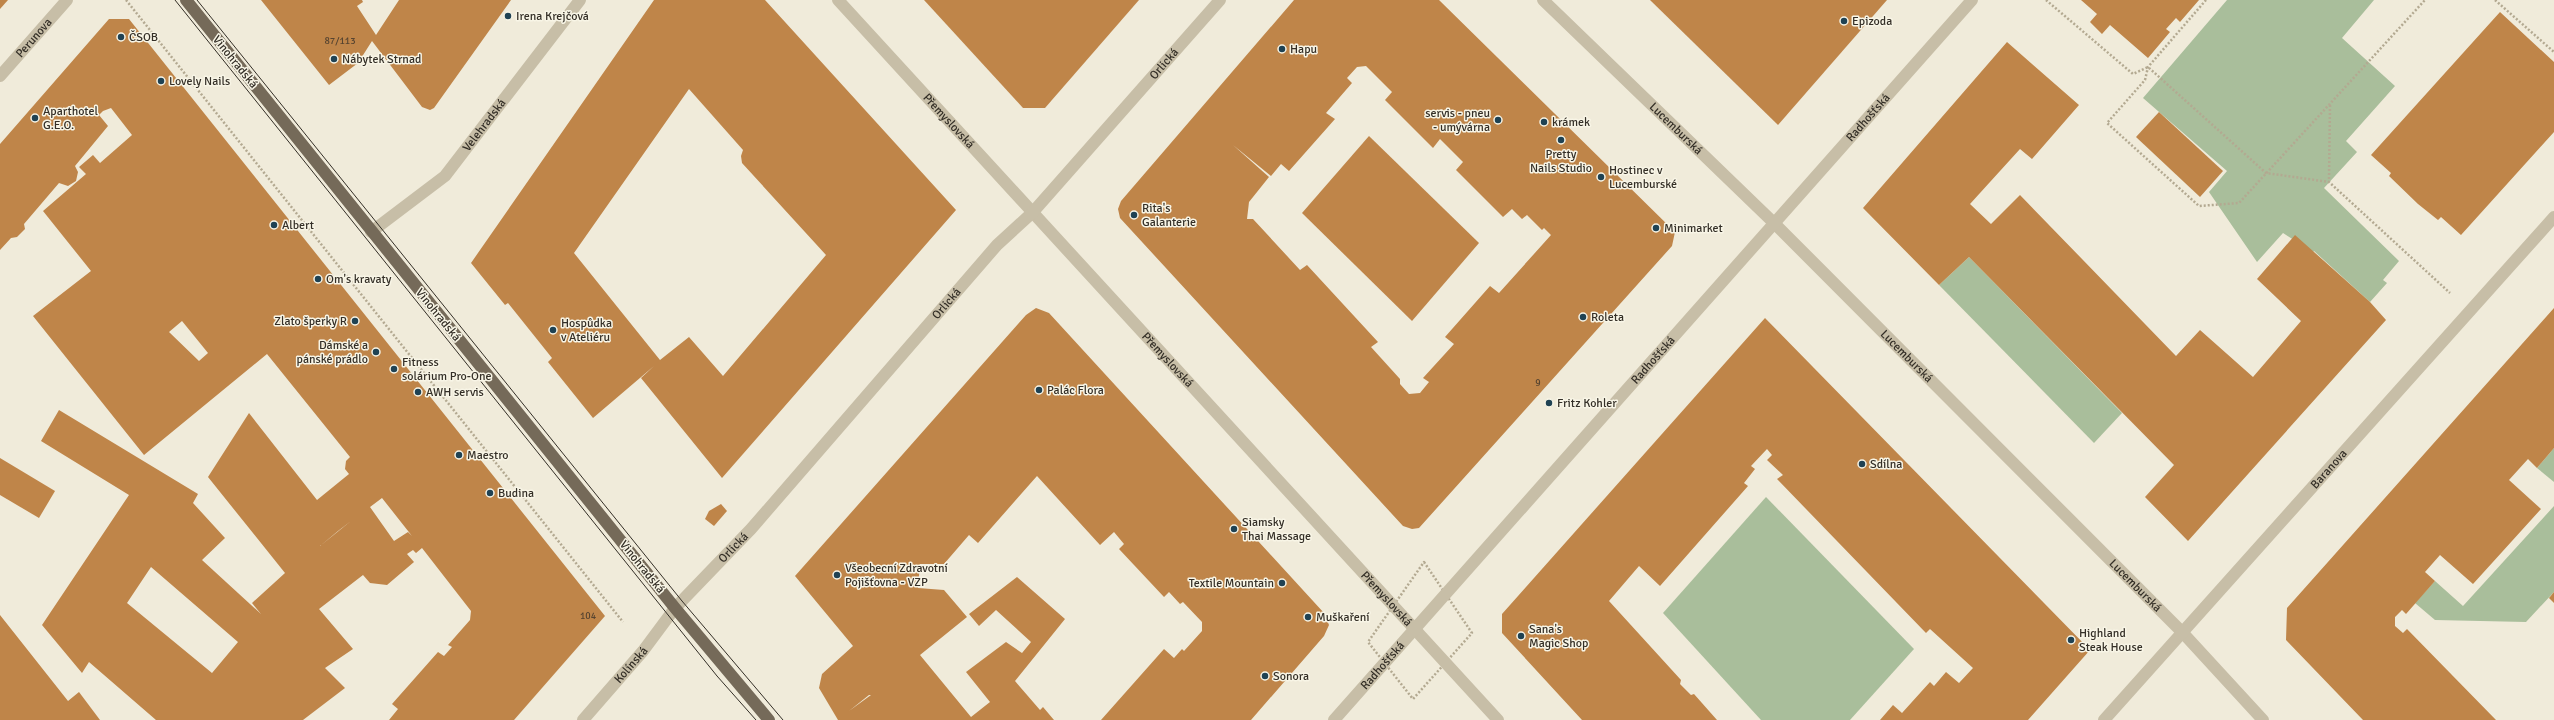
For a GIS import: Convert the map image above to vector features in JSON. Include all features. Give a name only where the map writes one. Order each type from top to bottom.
[{"type":"main road","name":"Vinohradská","points":[[186,0],[371,232],[675,608],[769,720]]},
{"type":"street","name":"Perunova","points":[[0,76],[67,0]]},
{"type":"street","name":"Velehradská","points":[[371,232],[445,176],[580,0]]},
{"type":"street","name":"Přemyslovská","points":[[838,0],[1498,720]]},
{"type":"street","name":"Orlická","points":[[675,608],[751,529],[997,245],[1033,212],[1220,0]]},
{"type":"street","name":"Lucemburská","points":[[1543,0],[1774,223],[2183,633],[2263,720]]},
{"type":"street","name":"Radhošťská","points":[[1334,720],[1972,0]]},
{"type":"street","name":"Baranova","points":[[2104,720],[2471,312],[2554,217]]},
{"type":"street","name":"Kolínská","points":[[583,720],[643,651],[675,608]]},
{"type":"path","points":[[126,0],[623,622]]},
{"type":"path","points":[[2046,0],[2133,74],[2148,67],[2206,0]]},
{"type":"path","points":[[2495,0],[2554,52]]},
{"type":"path","points":[[2148,67],[2145,80],[2107,123],[2199,206],[2240,203],[2426,1]]},
{"type":"path","points":[[2148,67],[2266,173],[2329,182],[2471,312]]},
{"type":"path","points":[[2329,182],[2330,105]]},
{"type":"green space","points":[[2227,0],[2374,0],[2342,38],[2395,86],[2346,141],[2357,152],[2324,188],[2399,261],[2383,280],[2387,283],[2370,302],[2314,251],[2313,252],[2283,233],[2257,262],[2209,192],[2227,171],[2143,98]]},
{"type":"green space","points":[[1969,257],[2122,413],[2094,443],[1939,285]]},
{"type":"green space","points":[[2554,448],[2554,482],[2537,468]]},
{"type":"green space","points":[[1766,497],[1914,649],[1850,720],[1761,720],[1663,613]]},
{"type":"green space","points":[[2554,506],[2554,592],[2526,622],[2435,620],[2415,603],[2435,581],[2463,606]]},
{"type":"building","points":[[0,0],[8,0],[0,9]]},
{"type":"building","points":[[261,0],[362,0],[363,2],[357,6],[376,35],[399,0],[511,0],[434,108],[430,110],[422,107],[372,41],[358,63],[329,85]]},
{"type":"building","points":[[654,0],[765,0],[956,210],[722,478],[641,378],[654,366],[593,418],[548,362],[552,358],[508,303],[505,305],[471,263]],"holes":[[[689,89],[743,150],[741,156],[742,163],[826,255],[723,376],[689,337],[660,360],[574,253]]]},
{"type":"building","points":[[924,0],[1139,0],[1045,108],[1023,108]]},
{"type":"building","points":[[1294,0],[1439,0],[1675,232],[1672,246],[1419,528],[1412,529],[1403,526],[1120,218],[1118,209],[1121,201]],"holes":[[[1366,66],[1392,92],[1385,100],[1433,148],[1440,139],[1463,162],[1456,170],[1503,217],[1512,209],[1522,219],[1527,215],[1542,230],[1544,228],[1551,235],[1499,293],[1490,286],[1445,337],[1454,344],[1423,378],[1429,382],[1420,393],[1409,394],[1400,384],[1400,379],[1371,347],[1378,342],[1307,265],[1300,270],[1253,219],[1247,219],[1249,202],[1269,177],[1233,145],[1271,176],[1281,164],[1289,171],[1335,119],[1326,113],[1352,83],[1347,78],[1357,67]]]},
{"type":"building","points":[[1650,0],[1887,0],[1778,125]]},
{"type":"building","points":[[2081,0],[2199,0],[2180,22],[2176,18],[2166,29],[2170,32],[2148,58],[2110,25],[2102,34],[2090,22],[2097,14]]},
{"type":"building","points":[[2500,12],[2554,62],[2554,132],[2461,235],[2441,217],[2438,220],[2418,204],[2389,176],[2391,173],[2371,155]]},
{"type":"building","points":[[109,19],[129,19],[605,616],[514,720],[389,720],[398,709],[392,704],[438,652],[444,656],[452,647],[448,645],[470,620],[471,611],[422,548],[416,553],[413,550],[407,554],[414,562],[387,585],[370,583],[363,575],[319,609],[353,649],[325,668],[345,688],[303,720],[156,720],[89,662],[82,673],[42,625],[129,495],[41,441],[59,410],[198,494],[193,503],[225,538],[202,560],[261,614],[252,603],[285,573],[208,477],[249,413],[317,500],[349,474],[345,469],[346,461],[350,457],[267,354],[144,455],[33,316],[91,271],[43,211],[86,174],[79,167],[93,155],[100,163],[132,135],[111,108],[103,111],[99,115],[108,126],[75,166],[78,172],[76,181],[68,186],[59,183],[24,224],[25,229],[17,237],[11,238],[0,250],[0,144]],"holes":[[[182,321],[208,353],[199,361],[169,332]],[[382,498],[412,536],[408,532],[394,541],[370,507]],[[151,567],[238,642],[212,673],[127,603]]]},
{"type":"building","points":[[2007,42],[2079,105],[2032,159],[2020,149],[1970,204],[1991,224],[2020,195],[2176,356],[2200,330],[2253,377],[2301,321],[2257,279],[2295,235],[2370,302],[2386,320],[2188,541],[2145,497],[2174,465],[1969,257],[1939,285],[1863,208]]},
{"type":"building","points":[[2159,112],[2223,171],[2200,197],[2136,137]]},
{"type":"building","points":[[1369,136],[1479,243],[1412,321],[1302,213]]},
{"type":"building","points":[[1036,308],[1049,313],[1324,613],[1329,625],[1324,636],[1251,720],[1101,720],[1164,649],[1174,658],[1182,649],[1184,651],[1202,631],[1202,622],[1183,602],[1180,604],[1169,592],[1164,597],[1119,549],[1124,544],[1114,532],[1100,545],[1037,476],[978,543],[969,535],[944,564],[920,564],[918,588],[944,590],[967,617],[920,655],[971,717],[990,702],[966,672],[1006,642],[1022,653],[1031,642],[996,610],[979,626],[969,614],[1017,577],[1065,619],[1015,681],[1040,710],[1043,707],[1054,720],[838,720],[819,688],[822,674],[853,646],[795,576],[1026,315]],"holes":[[[869,695],[871,695],[849,711]]]},
{"type":"building","points":[[2554,308],[2554,448],[2537,468],[2528,459],[2509,480],[2541,509],[2473,584],[2440,555],[2425,572],[2435,581],[2406,614],[2402,610],[2395,617],[2395,626],[2403,633],[2407,629],[2496,720],[2363,720],[2286,640],[2287,608]]},
{"type":"building","points":[[1765,318],[2090,650],[2028,720],[1880,720],[1893,705],[1902,713],[1930,682],[1934,686],[1946,672],[1959,683],[1973,668],[1930,629],[1926,633],[1777,479],[1783,475],[1767,460],[1772,455],[1767,449],[1751,466],[1755,469],[1744,483],[1748,486],[1660,586],[1639,566],[1609,601],[1681,680],[1680,684],[1691,695],[1694,694],[1717,720],[1582,720],[1502,633],[1502,614]]},
{"type":"building","points":[[0,458],[55,491],[39,518],[0,495]]},
{"type":"building","points":[[721,504],[727,511],[714,526],[705,519],[709,511]]},
{"type":"building","points":[[2554,592],[2554,603],[2549,598]]},
{"type":"building","points":[[0,615],[68,701],[79,692],[100,720],[0,720]]},
{"type":"tram line","points":[[175,0],[717,676],[756,720]]},
{"type":"tram line","points":[[197,0],[682,601],[783,720]]},
{"type":"place","name":"Irena Krejčová","points":[[508,16]]},
{"type":"place","name":"Epizoda","points":[[1844,21]]},
{"type":"place","name":"ČSOB","points":[[121,37]]},
{"type":"place","name":"Hapu","points":[[1282,49]]},
{"type":"place","name":"Nábytek Strnad","points":[[334,59]]},
{"type":"place","name":"Lovely Nails","points":[[161,81]]},
{"type":"place","name":"Aparthotel G.E.O.","points":[[35,118]]},
{"type":"place","name":"servis - pneu - umývárna","points":[[1498,120]]},
{"type":"place","name":"krámek","points":[[1544,122]]},
{"type":"place","name":"Pretty Nails Studio","points":[[1561,140]]},
{"type":"place","name":"Hostinec v Lucemburské","points":[[1601,177]]},
{"type":"place","name":"Rita's Galanterie","points":[[1134,215]]},
{"type":"place","name":"Albert","points":[[274,225]]},
{"type":"place","name":"Minimarket","points":[[1656,228]]},
{"type":"place","name":"Om's kravaty","points":[[318,279]]},
{"type":"place","name":"Roleta","points":[[1583,317]]},
{"type":"place","name":"Zlato šperky R","points":[[355,321]]},
{"type":"place","name":"Hospůdka v Ateliéru","points":[[553,330]]},
{"type":"place","name":"Dámské a pánské prádlo","points":[[376,352]]},
{"type":"place","name":"Fitness solárium Pro-One","points":[[394,369]]},
{"type":"place","name":"Palác Flora","points":[[1039,390]]},
{"type":"place","name":"AWH servis","points":[[418,392]]},
{"type":"place","name":"Fritz Kohler","points":[[1549,403]]},
{"type":"place","name":"Maestro","points":[[459,455]]},
{"type":"place","name":"Sdílna","points":[[1862,464]]},
{"type":"place","name":"Budina","points":[[490,493]]},
{"type":"place","name":"Siamsky Thai Massage","points":[[1234,529]]},
{"type":"place","name":"Všeobecní Zdravotní Pojišťovna - VZP","points":[[837,575]]},
{"type":"place","name":"Textile Mountain","points":[[1282,583]]},
{"type":"place","name":"Muškaření","points":[[1308,617]]},
{"type":"place","name":"Sana's Magic Shop","points":[[1521,636]]},
{"type":"place","name":"Highland Steak House","points":[[2071,640]]},
{"type":"place","name":"Sonora","points":[[1265,676]]}]
